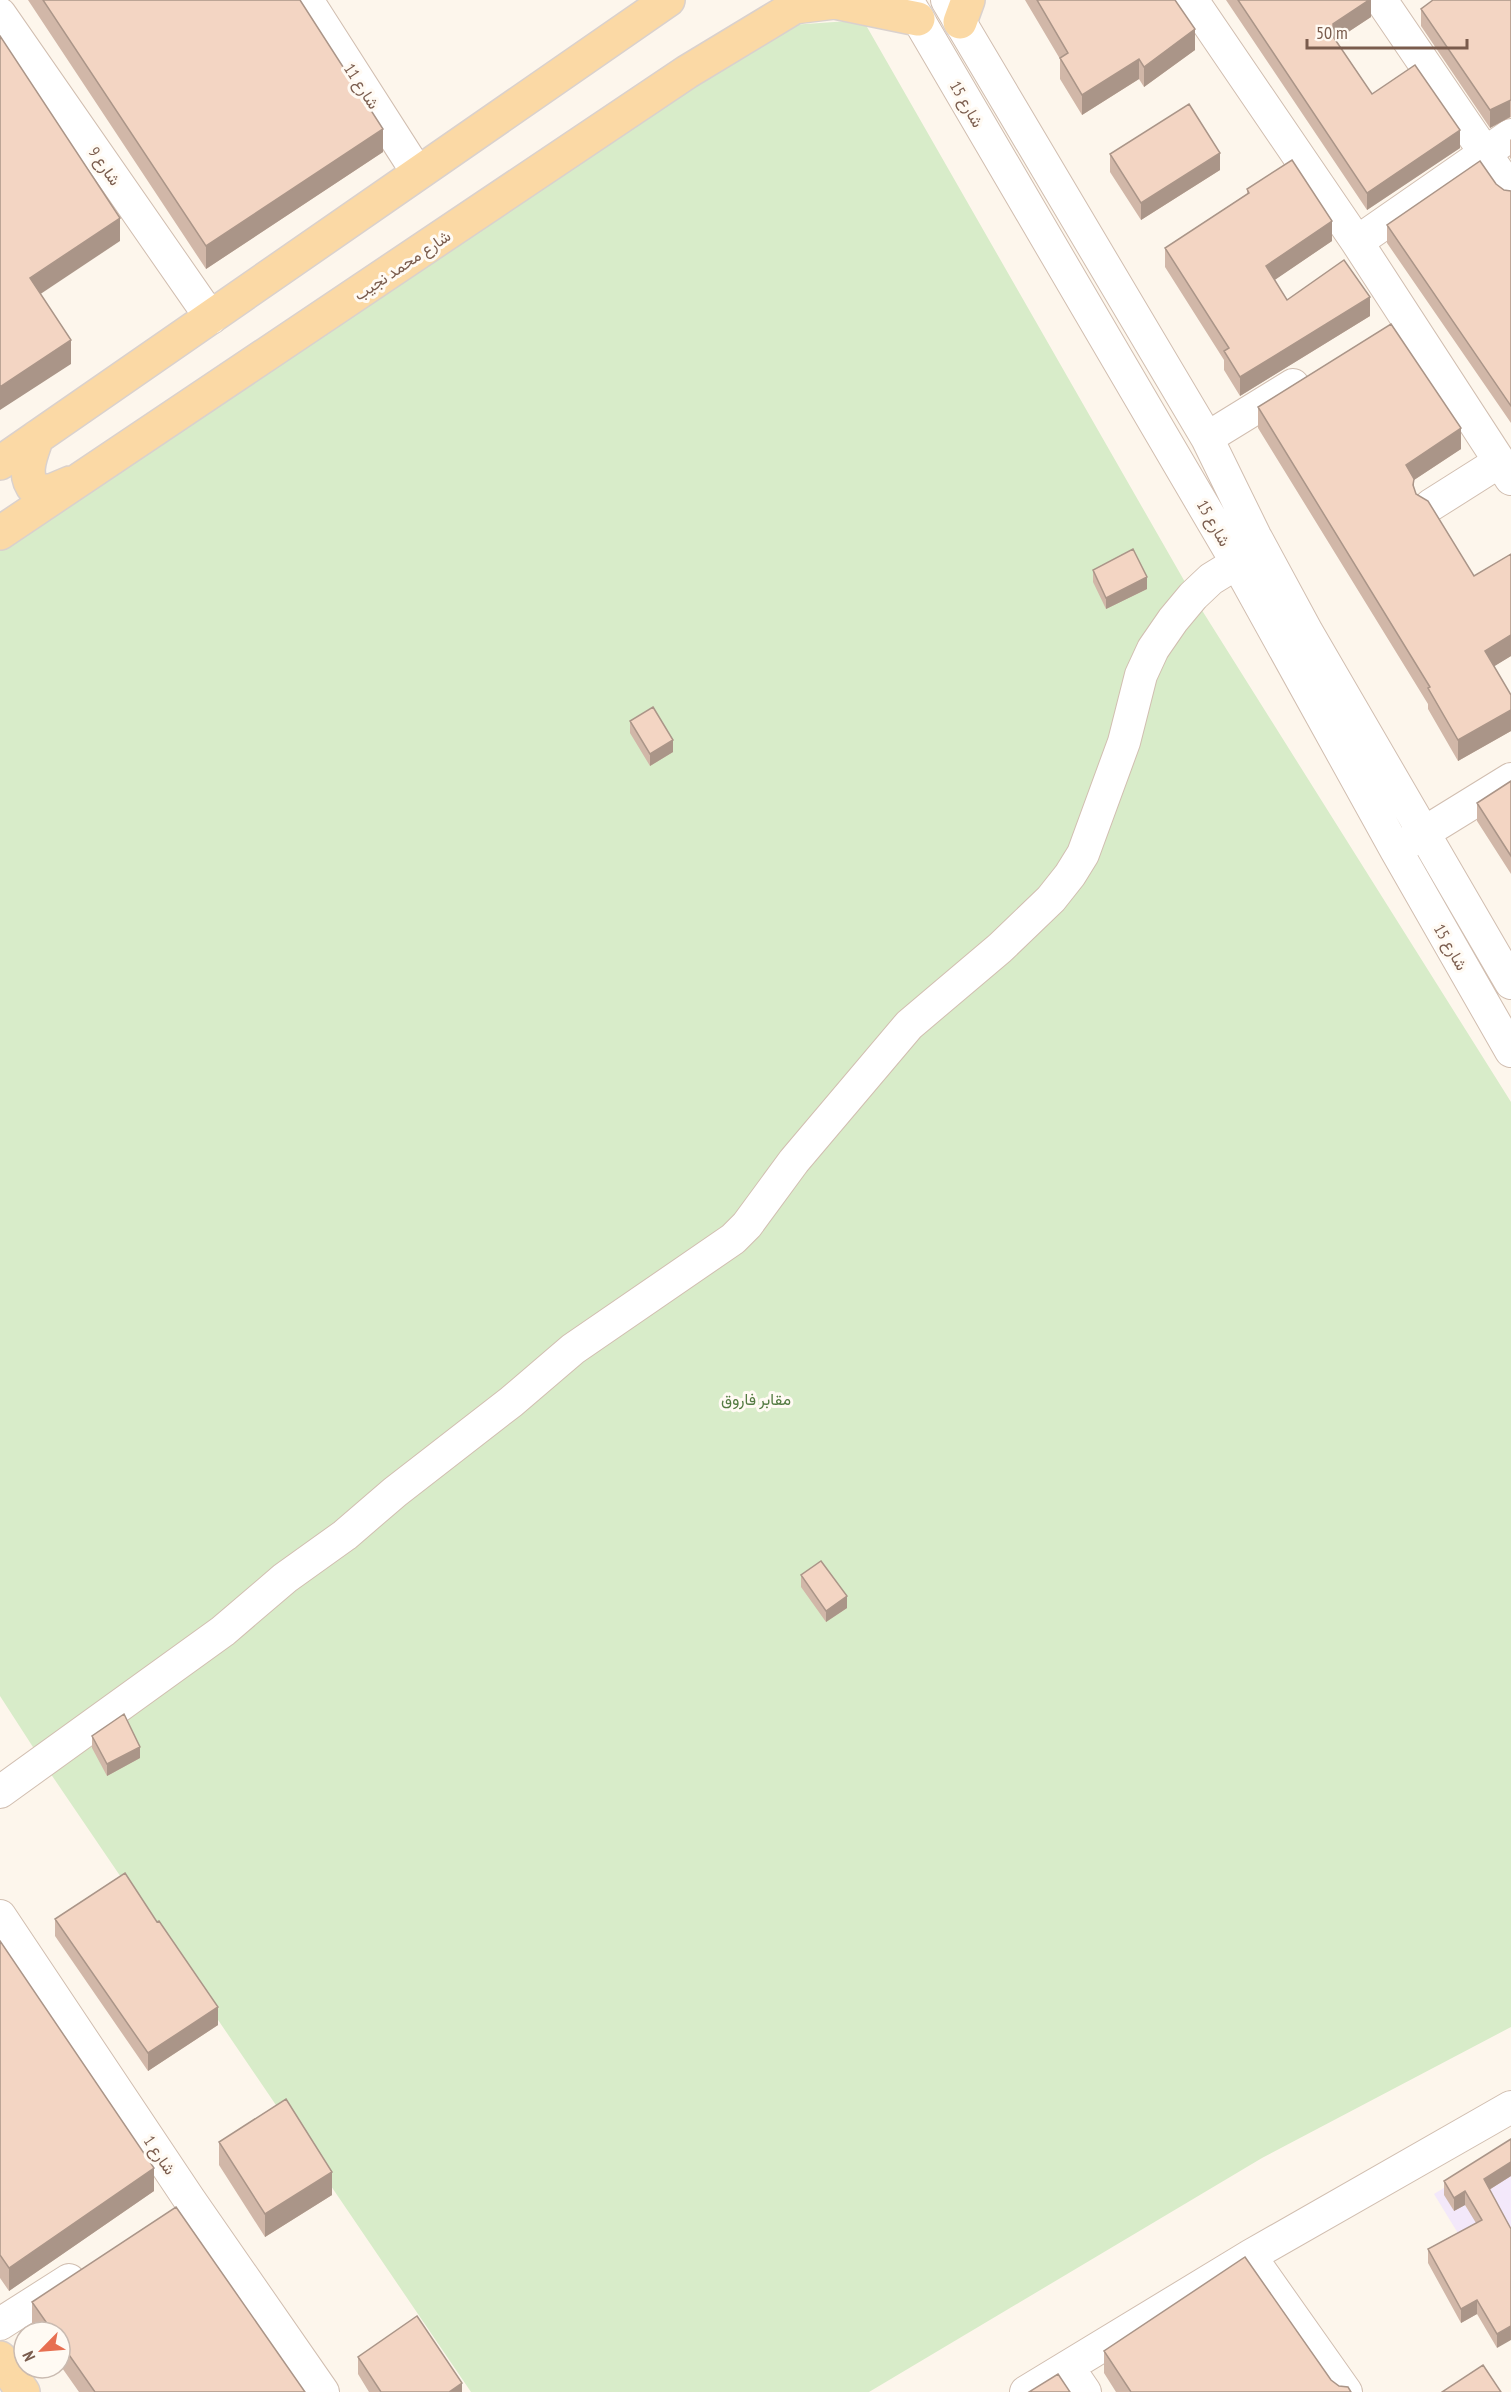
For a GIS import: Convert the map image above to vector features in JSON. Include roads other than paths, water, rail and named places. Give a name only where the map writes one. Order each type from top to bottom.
[{"type":"main road","points":[[0,463],[668,0]]},
{"type":"main road","points":[[800,3],[835,3],[912,10]]},
{"type":"main road","name":"شارع محمد نجيب","points":[[0,533],[687,72],[800,3]]},
{"type":"main road","points":[[37,437],[27,471],[31,486],[36,491],[51,491],[78,480]]},
{"type":"main road","points":[[0,2358],[23,2392]]},
{"type":"street","name":"شارع 11","points":[[307,0],[417,172]]},
{"type":"street","points":[[1192,0],[1357,242],[1395,322],[1505,471],[1431,505]]},
{"type":"street","points":[[1381,0],[1511,191]]},
{"type":"street","name":"شارع 15","points":[[958,7],[1208,438],[1276,574],[1511,983]]},
{"type":"street","name":"شارع 15","points":[[912,10],[1237,563],[1396,850],[1511,1051]]},
{"type":"street","name":"شارع 9","points":[[0,14],[211,318]]},
{"type":"street","points":[[1357,242],[1511,135]]},
{"type":"street","points":[[1208,438],[1316,371]]},
{"type":"street","points":[[0,1792],[223,1631],[285,1578],[345,1535],[395,1492],[494,1416],[573,1349],[733,1239],[747,1225],[794,1161],[909,1025],[1000,948],[1051,899],[1070,875],[1087,843],[1124,742],[1141,675],[1153,649],[1193,596],[1211,579],[1237,563]]},
{"type":"street","points":[[1396,850],[1511,779]]},
{"type":"street","name":"شارع 1","points":[[0,1916],[189,2199],[323,2392]]},
{"type":"street","points":[[1026,2392],[1076,2380],[1250,2256],[1511,2107]]},
{"type":"street","points":[[161,2218],[189,2199]]},
{"type":"street","points":[[1250,2256],[1346,2392]]},
{"type":"street","points":[[0,2324],[96,2262]]},
{"type":"street","points":[[0,2379],[17,2392]]},
{"type":"park label","name":"مقابر فاروق","points":[[756,1399]]}]
